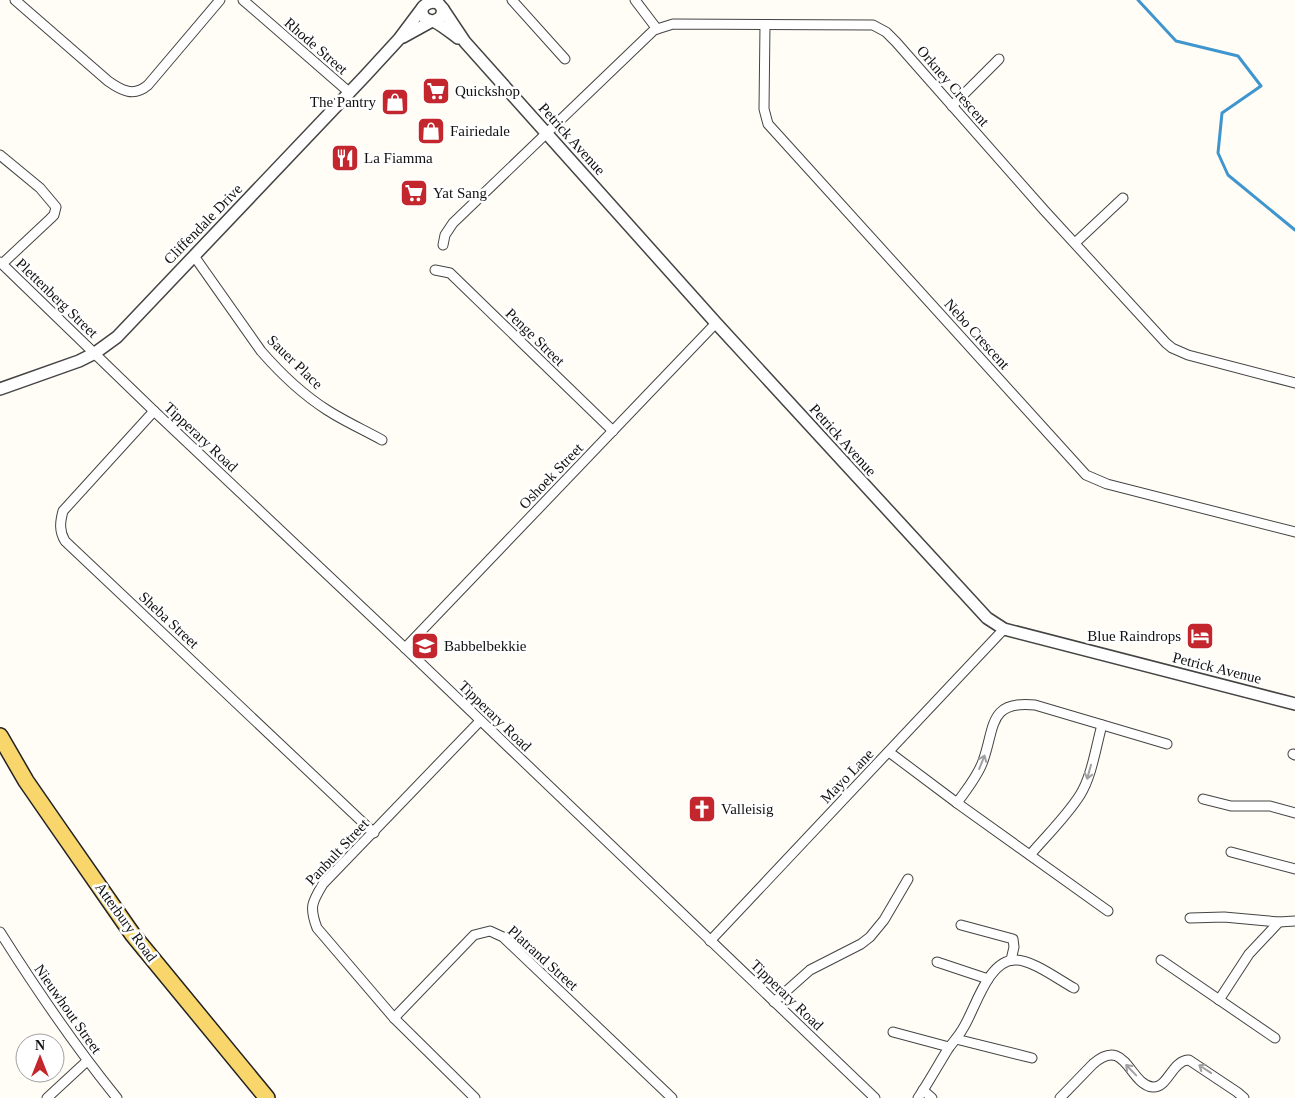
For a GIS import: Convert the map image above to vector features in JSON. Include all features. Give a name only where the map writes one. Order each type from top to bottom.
[{"type":"main road","name":"Atterbury Road","points":[[0,736],[37,796],[133,935],[267,1098]]},
{"type":"street","points":[[15,0],[108,81],[122,91],[129,92],[143,89],[148,84],[220,0]]},
{"type":"street","name":"Rhode Street","points":[[243,0],[350,92]]},
{"type":"street","points":[[512,0],[565,59]]},
{"type":"street","points":[[635,0],[658,29]]},
{"type":"street","points":[[436,2],[443,6],[441,17],[433,21],[428,20],[423,15],[427,3],[436,2]]},
{"type":"street","name":"Cliffendale Drive","points":[[0,390],[73,364],[95,353],[117,337],[350,92],[399,39],[427,3]]},
{"type":"street","name":"Petrick Avenue","points":[[443,6],[465,42],[716,323],[987,618],[1004,629],[1295,704]]},
{"type":"street","name":"Cliffendale Drive","points":[[399,39],[433,21]]},
{"type":"street","name":"Petrick Avenue","points":[[433,21],[465,42]]},
{"type":"street","name":"Orkney Crescent","points":[[546,132],[651,33],[673,24],[878,26],[896,42],[1160,338],[1172,348],[1188,355],[1295,383]]},
{"type":"street","name":"Nebo Crescent","points":[[765,26],[764,109],[768,124],[1086,475],[1107,484],[1295,532]]},
{"type":"street","points":[[952,106],[999,60]]},
{"type":"street","points":[[443,244],[445,235],[453,222],[546,132]]},
{"type":"street","points":[[0,155],[40,188],[56,207],[54,215],[50,220],[1,263]]},
{"type":"street","points":[[1075,243],[1124,198]]},
{"type":"street","name":"Sauer Place","points":[[194,256],[261,351],[292,383],[328,411],[382,440]]},
{"type":"street","name":"Plettenberg Street","points":[[1,263],[95,353]]},
{"type":"street","name":"Penge Street","points":[[435,270],[450,273],[613,431]]},
{"type":"street","name":"Oshoek Street","points":[[405,648],[716,323]]},
{"type":"street","name":"Tipperary Road","points":[[95,353],[875,1098]]},
{"type":"street","name":"Sheba Street","points":[[154,411],[63,511],[60,521],[62,535],[72,548],[374,833]]},
{"type":"street","name":"Mayo Lane","points":[[710,941],[1004,629]]},
{"type":"street","points":[[957,804],[983,761],[994,722],[1006,708],[1013,705],[1035,705],[1167,744]]},
{"type":"street","name":"Panbult Street","points":[[475,1098],[394,1018],[317,928],[312,916],[314,899],[323,884],[480,721]]},
{"type":"street","points":[[1030,854],[1057,824],[1080,794],[1087,780],[1102,725]]},
{"type":"street","points":[[889,752],[957,804],[1108,911]]},
{"type":"street","points":[[1203,799],[1231,806],[1270,806],[1295,813]]},
{"type":"street","points":[[1231,852],[1295,868]]},
{"type":"street","points":[[774,1002],[810,970],[861,944],[870,937],[884,920],[908,879]]},
{"type":"street","points":[[1190,918],[1224,917],[1279,922],[1295,921]]},
{"type":"street","points":[[1219,1000],[1249,954],[1279,922]]},
{"type":"street","points":[[961,925],[1013,940],[1014,947],[1011,960]]},
{"type":"street","name":"Platrand Street","points":[[394,1018],[474,935],[490,931],[503,937],[672,1098]]},
{"type":"street","name":"Nieuwhout Street","points":[[0,932],[32,983],[87,1061],[117,1098]]},
{"type":"street","points":[[932,1098],[921,1094],[968,1020],[980,991],[1000,966],[1017,959],[1028,962],[1074,988]]},
{"type":"street","points":[[1161,960],[1275,1038]]},
{"type":"street","points":[[937,962],[988,979]]},
{"type":"street","points":[[893,1032],[950,1047]]},
{"type":"street","points":[[956,1039],[1032,1058]]},
{"type":"street","points":[[1060,1098],[1093,1064],[1110,1054],[1118,1057],[1144,1082],[1153,1087],[1163,1082],[1181,1062],[1189,1060],[1244,1098]]},
{"type":"street","points":[[47,1098],[87,1061]]},
{"type":"waterway","points":[[1138,0],[1176,41],[1238,56],[1261,86],[1222,113],[1218,153],[1228,175],[1295,230]]},
{"type":"place","name":"Quickshop","points":[[436,91]]},
{"type":"place","name":"The Pantry","points":[[395,102]]},
{"type":"place","name":"Fairiedale","points":[[431,131]]},
{"type":"place","name":"La Fiamma","points":[[345,158]]},
{"type":"place","name":"Yat Sang","points":[[414,193]]},
{"type":"place","name":"Blue Raindrops","points":[[1200,636]]},
{"type":"place","name":"Babbelbekkie","points":[[425,646]]},
{"type":"place","name":"Valleisig","points":[[702,809]]}]
